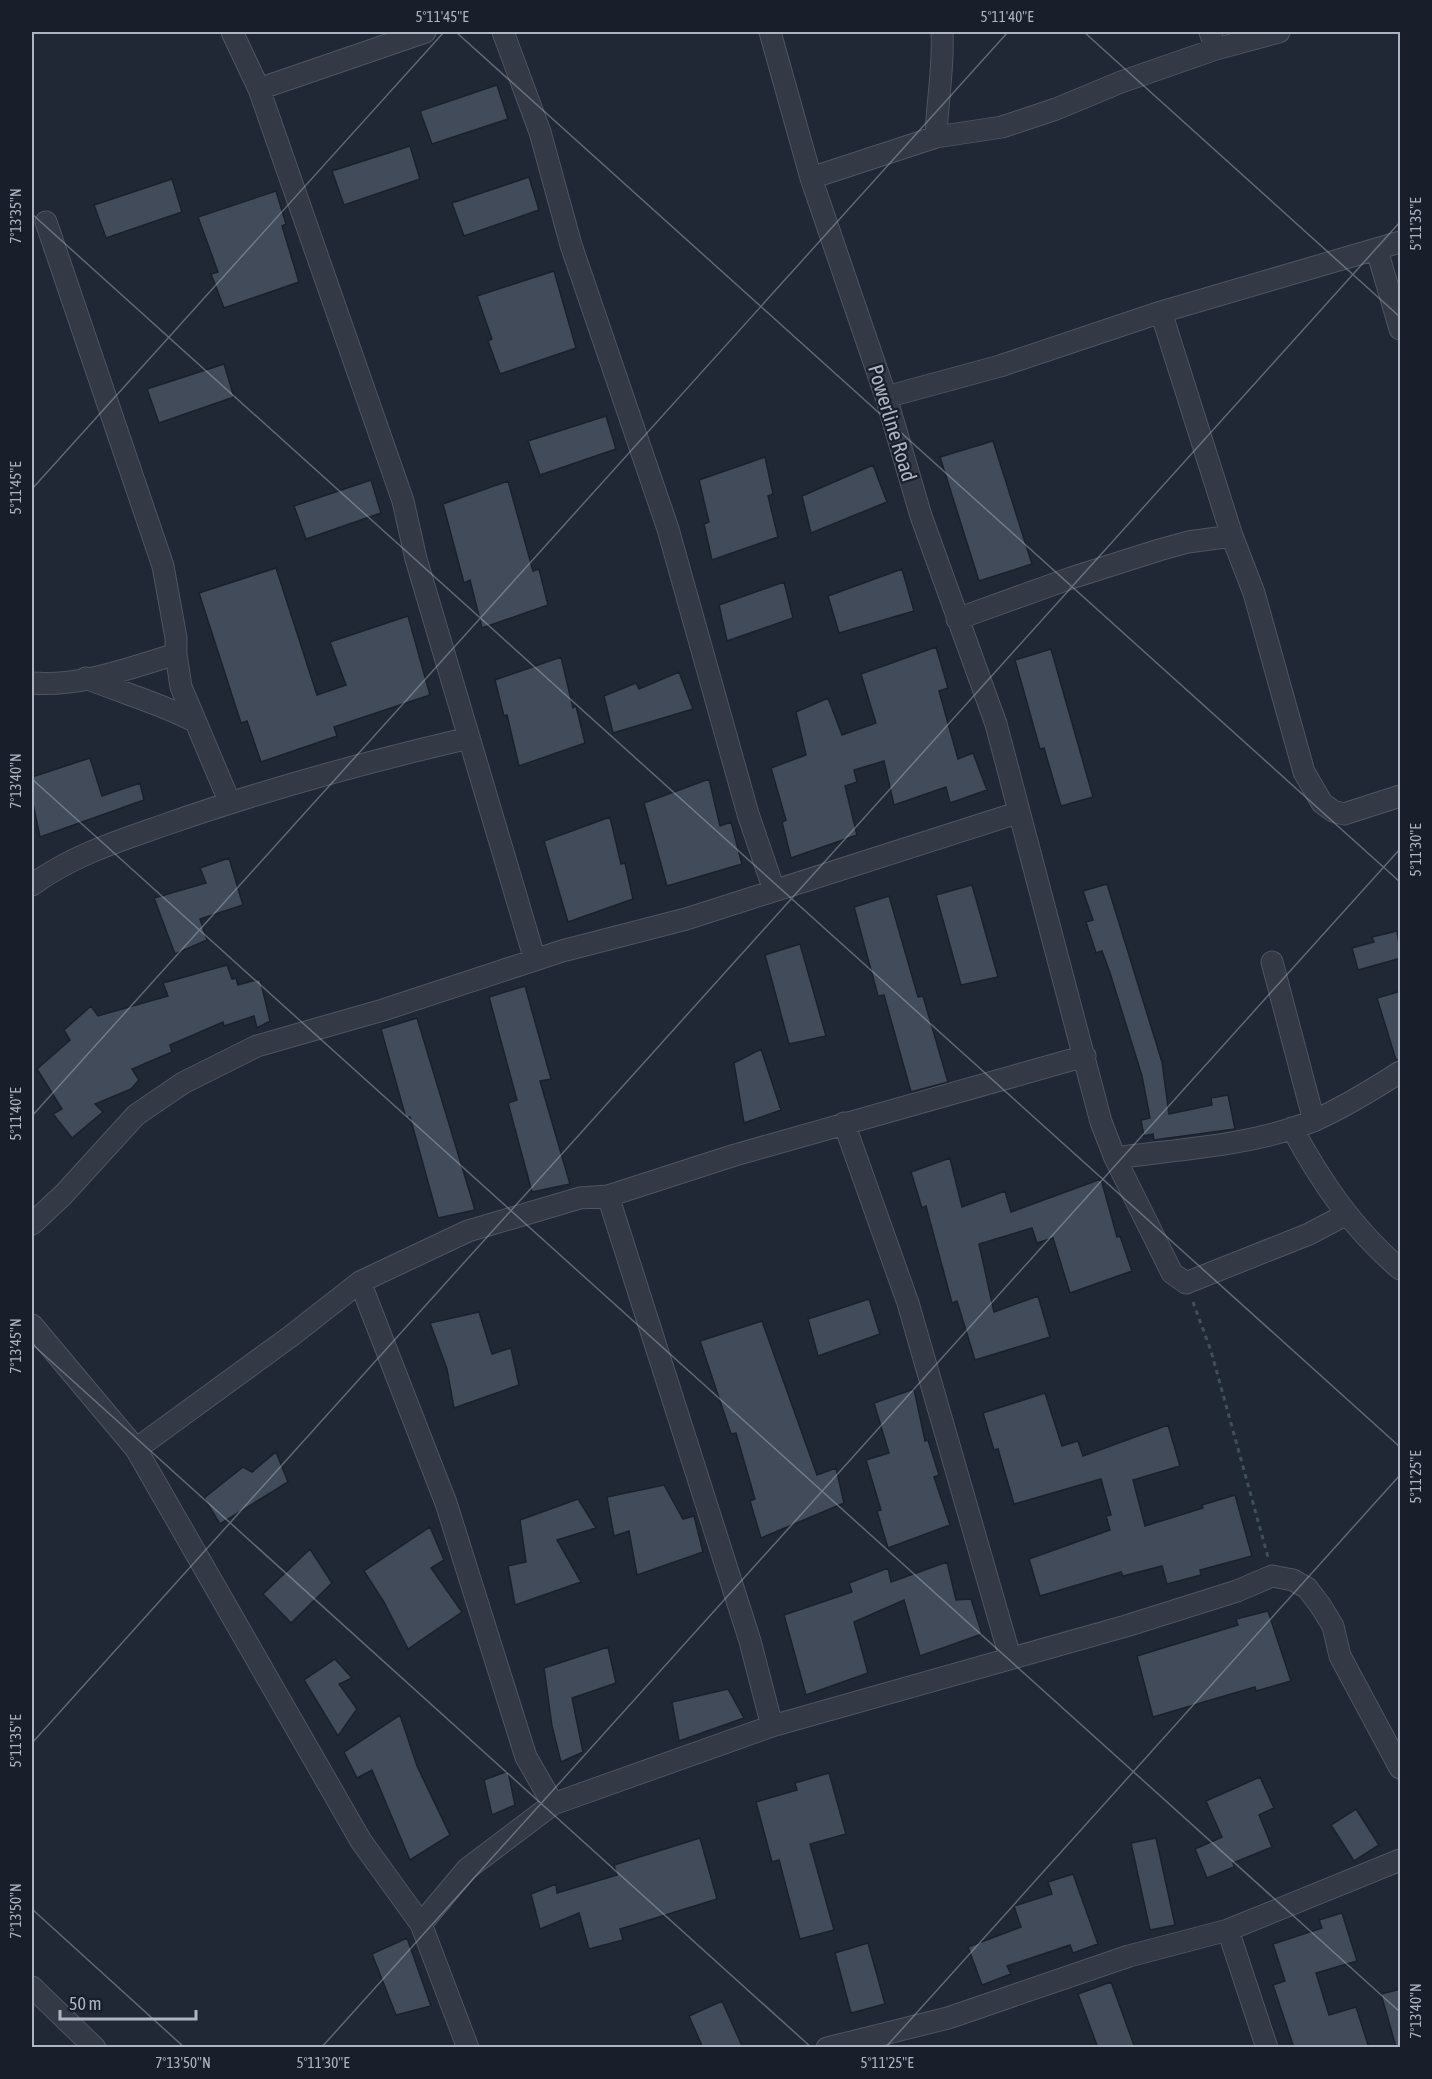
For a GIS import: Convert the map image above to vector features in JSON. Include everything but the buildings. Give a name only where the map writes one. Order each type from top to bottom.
[{"type":"street","points":[[232,32],[259,89],[403,501],[416,559],[535,960]]},
{"type":"street","points":[[259,89],[425,32]]},
{"type":"street","points":[[503,32],[540,132],[571,246],[668,529],[742,793],[774,890]]},
{"type":"street","name":"Powerline Road","points":[[770,32],[811,178],[886,397],[921,516],[996,724],[1017,813],[1085,1056],[1101,1122],[1115,1158],[1172,1273],[1186,1283]]},
{"type":"street","points":[[936,137],[937,96],[943,59],[942,32]]},
{"type":"street","points":[[811,178],[936,137],[1002,127],[1213,40],[1279,32]]},
{"type":"street","points":[[46,222],[163,566],[182,687],[194,721],[230,803]]},
{"type":"street","points":[[886,397],[1000,366],[1161,312],[1401,242]]},
{"type":"street","points":[[1377,250],[1401,329]]},
{"type":"street","points":[[1161,312],[1232,536],[1254,593],[1304,772],[1322,803],[1333,811],[1344,814],[1401,796]]},
{"type":"street","points":[[957,620],[1071,578],[1159,549],[1188,542],[1232,536]]},
{"type":"street","points":[[32,683],[55,685],[176,654]]},
{"type":"street","points":[[86,678],[169,708],[194,721]]},
{"type":"street","points":[[32,885],[66,863],[106,846],[230,803],[389,756],[469,738]]},
{"type":"street","points":[[32,1224],[64,1194],[136,1115],[183,1083],[257,1046],[382,1010],[535,960],[686,919],[1017,813]]},
{"type":"street","points":[[1272,962],[1314,1121]]},
{"type":"street","points":[[136,1449],[291,1336],[360,1282],[468,1231],[580,1198],[608,1196],[844,1123],[1085,1056]]},
{"type":"street","points":[[1115,1158],[1231,1143],[1292,1128],[1314,1121],[1401,1072]]},
{"type":"street","points":[[844,1123],[908,1303],[1010,1657]]},
{"type":"street","points":[[1292,1128],[1317,1175],[1345,1215],[1401,1269]]},
{"type":"street","points":[[608,1196],[750,1641],[772,1726]]},
{"type":"street","points":[[1186,1283],[1310,1234],[1345,1215]]},
{"type":"street","points":[[360,1282],[446,1503],[526,1756],[553,1804]]},
{"type":"street","points":[[32,1326],[136,1449],[361,1841],[421,1924],[468,2048]]},
{"type":"street","points":[[421,1924],[467,1869],[553,1804],[772,1726],[1178,1610],[1237,1591],[1272,1575],[1293,1580],[1307,1588],[1320,1605],[1333,1626],[1340,1656],[1401,1768]]},
{"type":"street","points":[[827,2048],[948,2018],[1129,1956],[1228,1930],[1401,1860]]},
{"type":"street","points":[[1228,1930],[1267,2048]]},
{"type":"street","points":[[32,1986],[95,2048]]},
{"type":"path","points":[[1186,1283],[1211,1351],[1244,1477],[1265,1539],[1272,1575]]}]
